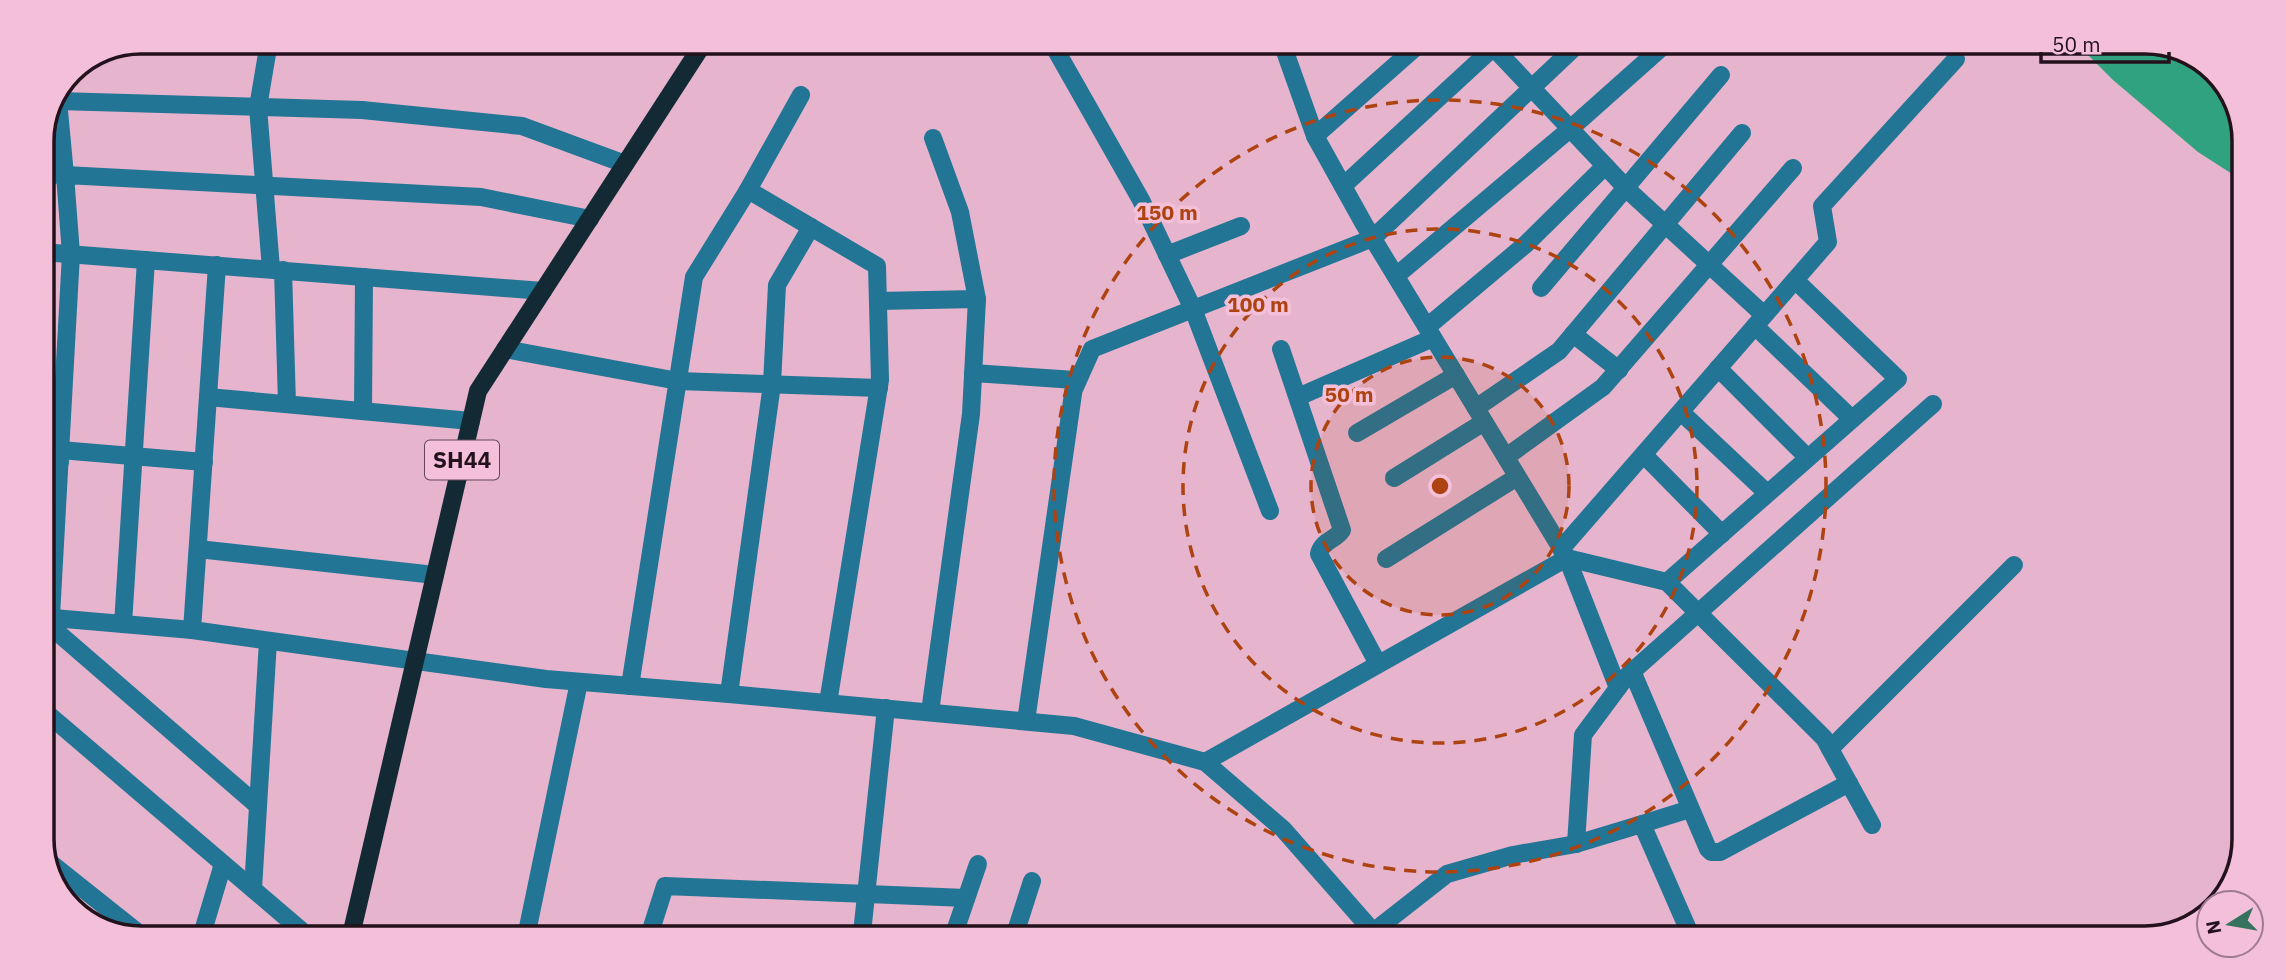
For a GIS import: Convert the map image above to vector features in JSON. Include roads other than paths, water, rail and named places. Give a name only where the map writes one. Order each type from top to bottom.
[{"type":"main road","name":"SH44","points":[[353,926],[478,391],[696,54]]},
{"type":"street","points":[[267,54],[258,107],[264,186],[277,270],[287,404]]},
{"type":"street","points":[[1058,54],[1141,200],[1193,309],[1270,511]]},
{"type":"street","points":[[1286,54],[1315,136],[1373,238],[1564,554],[1618,688]]},
{"type":"street","points":[[1315,136],[1408,54]]},
{"type":"street","points":[[1343,186],[1486,54]]},
{"type":"street","points":[[1500,54],[1605,166],[1709,265],[1852,419]]},
{"type":"street","points":[[1074,387],[1092,349],[1373,238],[1568,54]]},
{"type":"street","points":[[1396,276],[1654,54]]},
{"type":"street","points":[[1205,762],[1564,554],[1644,455],[1828,242],[1822,206],[1956,59]]},
{"type":"street","points":[[1541,288],[1721,75]]},
{"type":"street","points":[[630,686],[694,277],[748,190],[801,95]]},
{"type":"street","points":[[65,101],[362,110],[522,125],[625,164]]},
{"type":"street","points":[[55,130],[65,176],[71,254],[54,458],[134,456],[204,462]]},
{"type":"street","points":[[1394,478],[1480,415],[1559,351],[1742,133]]},
{"type":"street","points":[[930,712],[971,414],[977,299],[960,212],[933,138]]},
{"type":"street","points":[[1298,397],[1430,333],[1605,166]]},
{"type":"street","points":[[1506,457],[1604,387],[1793,168]]},
{"type":"street","points":[[54,175],[481,197],[590,219]]},
{"type":"street","points":[[748,190],[877,266],[879,388],[828,703]]},
{"type":"street","points":[[1167,255],[1241,226]]},
{"type":"street","points":[[729,694],[772,384],[777,285],[811,227]]},
{"type":"street","points":[[54,252],[543,291]]},
{"type":"street","points":[[123,624],[146,260]]},
{"type":"street","points":[[192,631],[218,265]]},
{"type":"street","points":[[363,411],[364,277]]},
{"type":"street","points":[[1668,582],[1898,379],[1795,280]]},
{"type":"street","points":[[877,301],[977,299]]},
{"type":"street","points":[[1573,334],[1619,370]]},
{"type":"street","points":[[505,349],[678,381],[879,388]]},
{"type":"street","points":[[1282,349],[1342,530],[1321,546],[1319,554],[1378,664]]},
{"type":"street","points":[[1718,368],[1808,458]]},
{"type":"street","points":[[973,373],[1075,380],[1026,721]]},
{"type":"street","points":[[1357,433],[1455,375]]},
{"type":"street","points":[[208,397],[471,421]]},
{"type":"street","points":[[1576,844],[1583,735],[1618,688],[1632,671],[1933,404]]},
{"type":"street","points":[[1681,412],[1768,493]]},
{"type":"street","points":[[1644,455],[1722,534]]},
{"type":"street","points":[[1386,559],[1517,477]]},
{"type":"street","points":[[198,549],[435,575]]},
{"type":"street","points":[[1564,554],[1668,582],[1824,738],[1872,825]]},
{"type":"street","points":[[1830,749],[2014,565]]},
{"type":"street","points":[[54,619],[192,631],[579,682],[1074,726],[1205,762],[1283,829],[1367,926]]},
{"type":"street","points":[[54,626],[258,806]]},
{"type":"street","points":[[253,890],[268,641]]},
{"type":"street","points":[[1632,671],[1707,849],[1715,853],[1849,783]]},
{"type":"street","points":[[528,926],[579,682]]},
{"type":"street","points":[[863,926],[886,708]]},
{"type":"street","points":[[54,719],[296,926]]},
{"type":"street","points":[[1384,926],[1447,874],[1513,855],[1576,844],[1690,809]]},
{"type":"street","points":[[1642,824],[1687,926]]},
{"type":"street","points":[[204,926],[223,864]]},
{"type":"street","points":[[957,926],[978,864]]},
{"type":"street","points":[[61,871],[128,924]]},
{"type":"street","points":[[1018,926],[1032,881]]},
{"type":"street","points":[[652,926],[665,886],[966,898]]}]
